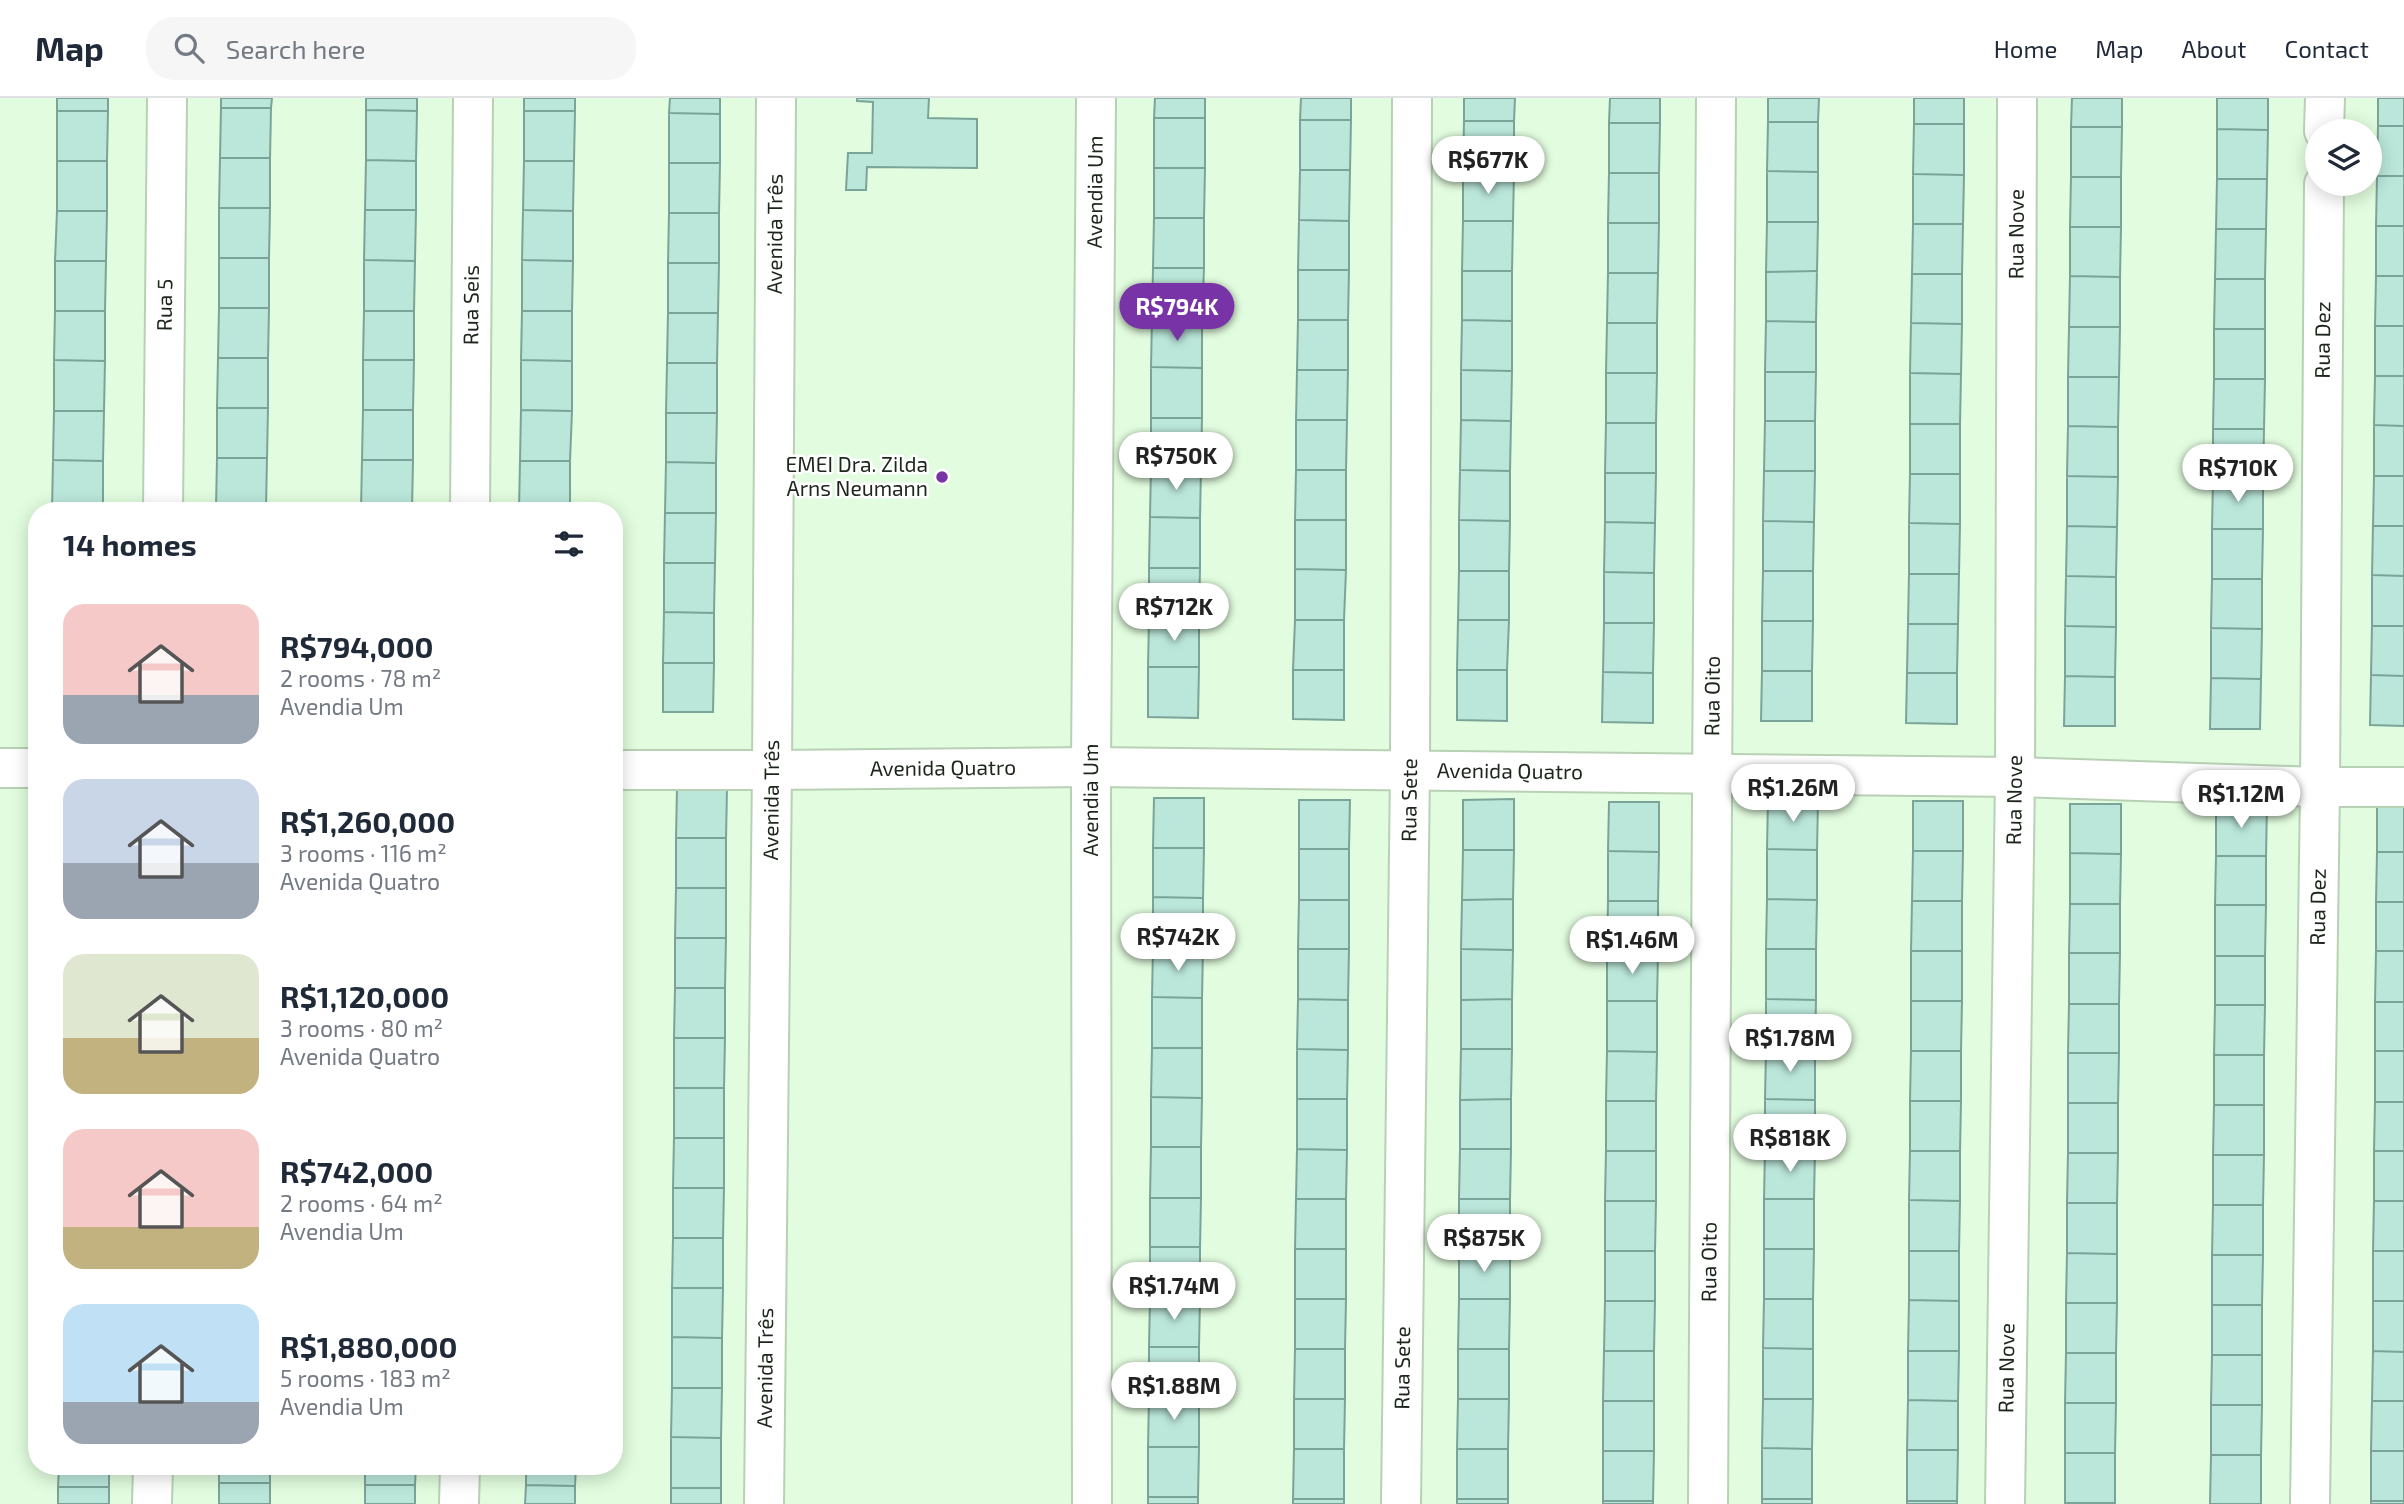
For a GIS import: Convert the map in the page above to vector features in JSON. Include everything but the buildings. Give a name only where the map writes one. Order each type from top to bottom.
[{"type":"street","name":"Rua 5","points":[[163,502],[167,98]]},
{"type":"street","name":"Rua Seis","points":[[470,502],[473,98]]},
{"type":"street","name":"Avenida Três","points":[[764,1504],[776,98]]},
{"type":"street","name":"Avendia Um","points":[[1091,1504],[1091,767],[1096,98]]},
{"type":"street","name":"Rua Sete","points":[[1401,1504],[1410,771],[1412,98]]},
{"type":"street","name":"Rua Oito","points":[[1708,1504],[1716,98]]},
{"type":"street","name":"Rua Nove","points":[[2005,1504],[2015,777],[2017,98]]},
{"type":"street","points":[[2325,98],[2325,119]]},
{"type":"street","name":"Rua Dez","points":[[2310,1504],[2320,787],[2324,196]]},
{"type":"street","name":"Avenida Quatro","points":[[623,769],[772,771],[1091,767],[2015,777],[2320,787],[2404,787]]},
{"type":"street","points":[[0,768],[28,768]]},
{"type":"street","points":[[152,1504],[153,1475]]},
{"type":"street","points":[[459,1504],[460,1475]]},
{"type":"place","name":"EMEI Dra. Zilda Arns Neumann","points":[[942,477]]}]
